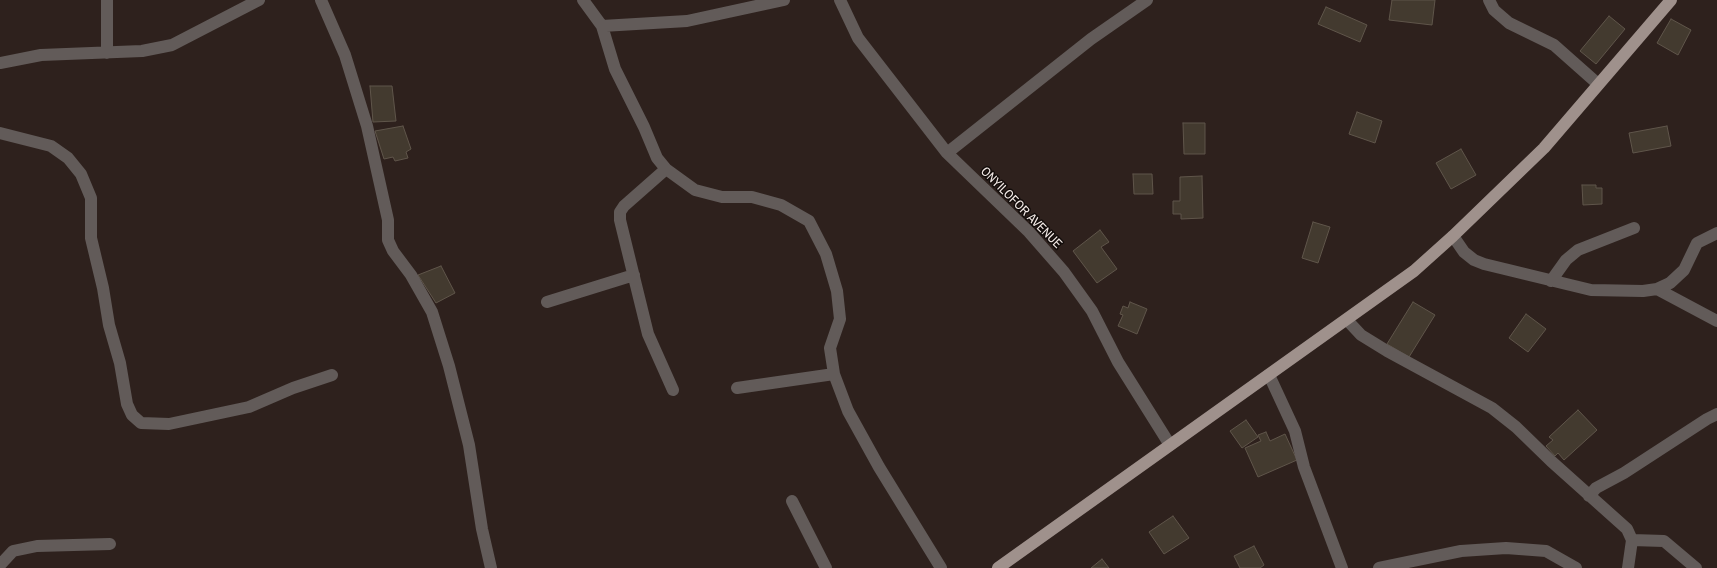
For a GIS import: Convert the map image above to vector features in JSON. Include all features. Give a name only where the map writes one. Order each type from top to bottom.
[{"type":"main road","points":[[998,568],[1414,271],[1453,236],[1544,148],[1669,1]]},
{"type":"street","points":[[106,0],[107,53]]},
{"type":"street","points":[[0,63],[41,55],[142,51],[172,45],[259,0]]},
{"type":"street","points":[[321,0],[345,55],[367,126],[388,220],[388,240],[393,251],[411,275],[432,312],[449,366],[469,445],[482,529],[491,568]]},
{"type":"street","points":[[583,0],[602,26],[615,69],[644,127],[656,158],[666,169],[694,190],[722,197],[752,197],[781,205],[809,221],[826,254],[837,291],[840,319],[830,348],[834,374],[851,417],[879,467],[941,568]]},
{"type":"street","points":[[602,26],[687,21],[784,0]]},
{"type":"street","name":"ONYILOFOR AVENUE","points":[[840,0],[858,38],[947,153],[1029,232],[1064,272],[1092,311],[1118,362],[1170,445]]},
{"type":"street","points":[[947,153],[1091,39],[1147,0]]},
{"type":"street","points":[[1489,0],[1494,10],[1510,23],[1554,44],[1598,84]]},
{"type":"street","points":[[0,133],[51,146],[68,158],[81,174],[91,198],[91,238],[103,288],[109,325],[120,363],[127,404],[132,415],[142,423],[169,424],[250,407],[293,388],[332,375]]},
{"type":"street","points":[[666,169],[624,206],[620,212],[620,220],[648,334],[673,390]]},
{"type":"street","points":[[1551,281],[1566,260],[1578,250],[1634,228]]},
{"type":"street","points":[[1453,236],[1464,252],[1474,260],[1551,281],[1591,290],[1643,291],[1657,289],[1670,283],[1684,270],[1697,243],[1717,233]]},
{"type":"street","points":[[547,302],[634,275]]},
{"type":"street","points":[[1657,289],[1717,321]]},
{"type":"street","points":[[1347,320],[1361,335],[1387,351],[1492,408],[1516,427],[1589,496],[1628,529],[1632,540],[1628,568]]},
{"type":"street","points":[[737,388],[834,374]]},
{"type":"street","points":[[1269,375],[1295,431],[1304,467],[1342,568]]},
{"type":"street","points":[[1589,496],[1596,488],[1624,473],[1717,414]]},
{"type":"street","points":[[792,501],[826,568]]},
{"type":"street","points":[[1632,540],[1664,541],[1696,568]]},
{"type":"street","points":[[0,565],[13,551],[37,546],[110,544]]},
{"type":"street","points":[[1379,568],[1462,551],[1506,548],[1546,551],[1576,568]]},
{"type":"building","points":[[1392,0],[1435,0],[1432,25],[1389,20]]},
{"type":"building","points":[[1326,7],[1367,25],[1360,42],[1318,24]]},
{"type":"building","points":[[1609,16],[1625,29],[1596,64],[1580,51]]},
{"type":"building","points":[[1671,19],[1691,30],[1678,55],[1657,43]]},
{"type":"building","points":[[370,86],[392,86],[396,121],[373,122]]},
{"type":"building","points":[[1357,112],[1382,121],[1375,143],[1349,134]]},
{"type":"building","points":[[1183,123],[1205,123],[1205,154],[1184,154]]},
{"type":"building","points":[[403,126],[411,149],[406,152],[408,158],[395,161],[393,157],[384,159],[375,131]]},
{"type":"building","points":[[1667,126],[1671,146],[1633,153],[1629,133]]},
{"type":"building","points":[[1461,149],[1476,175],[1451,189],[1436,163]]},
{"type":"building","points":[[1133,174],[1152,174],[1153,194],[1134,194]]},
{"type":"building","points":[[1202,176],[1203,218],[1181,219],[1181,214],[1173,214],[1173,201],[1180,201],[1180,177]]},
{"type":"building","points":[[1582,185],[1596,185],[1596,188],[1602,188],[1602,204],[1583,205]]},
{"type":"building","points":[[1313,222],[1330,227],[1318,263],[1302,258]]},
{"type":"building","points":[[1100,230],[1109,242],[1101,247],[1117,269],[1097,283],[1073,251]]},
{"type":"building","points":[[441,266],[455,293],[436,303],[418,275]]},
{"type":"building","points":[[1130,302],[1147,309],[1137,334],[1118,326],[1123,315],[1120,314],[1123,306],[1128,308]]},
{"type":"building","points":[[1413,302],[1435,315],[1409,357],[1387,344]]},
{"type":"building","points":[[1526,314],[1546,329],[1528,352],[1509,338]]},
{"type":"building","points":[[1578,410],[1597,430],[1564,460],[1558,453],[1555,456],[1546,446],[1553,440],[1549,437]]},
{"type":"building","points":[[1246,420],[1258,437],[1242,448],[1230,431]]},
{"type":"building","points":[[1266,432],[1270,441],[1285,434],[1297,460],[1258,477],[1245,448],[1261,441],[1258,435]]},
{"type":"building","points":[[1173,516],[1189,538],[1164,554],[1149,532]]},
{"type":"building","points":[[1254,546],[1264,565],[1260,568],[1240,568],[1234,556]]},
{"type":"building","points":[[1102,559],[1109,568],[1091,568]]}]
